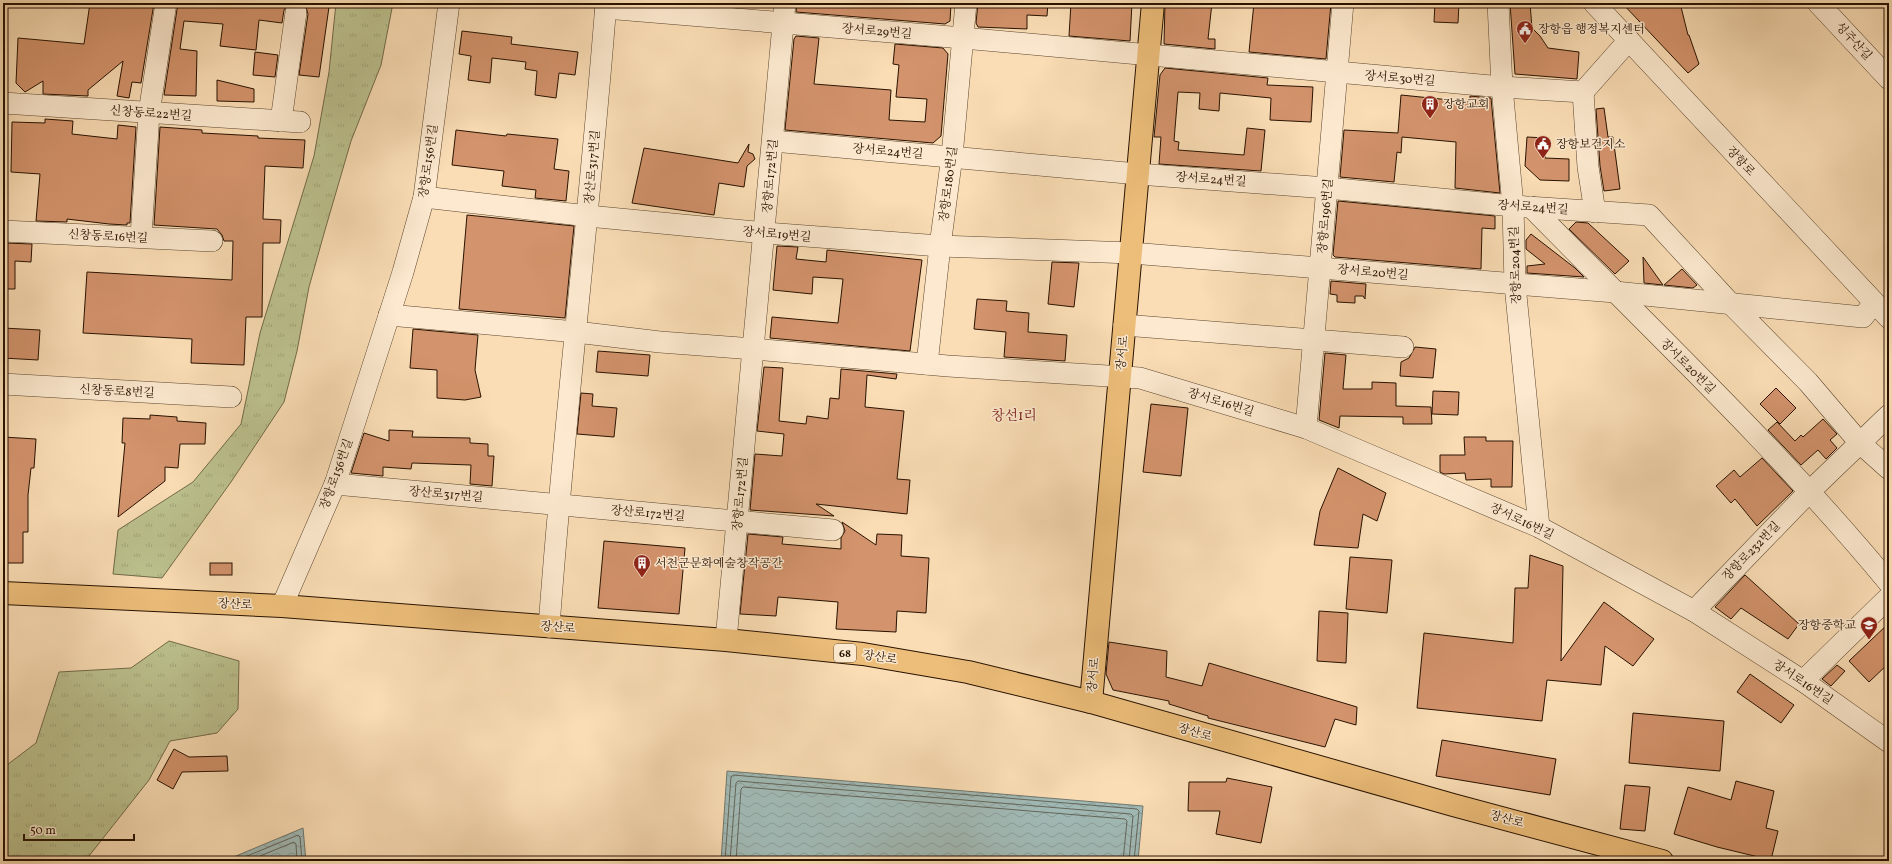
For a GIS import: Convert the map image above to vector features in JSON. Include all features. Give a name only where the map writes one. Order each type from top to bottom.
[{"type":"main road","name":"장서로","points":[[1091,702],[1154,3]]},
{"type":"main road","name":"장산로","points":[[3,593],[282,606],[726,640],[863,654],[968,672],[1091,702],[1453,805],[1662,861]]},
{"type":"street","points":[[141,237],[148,113],[166,3]]},
{"type":"street","name":"장항로156번길","points":[[282,606],[335,484],[389,315],[424,197],[449,3]]},
{"type":"street","name":"장항로172번길","points":[[726,640],[785,3]]},
{"type":"street","name":"장항로180번길","points":[[927,364],[952,156],[966,3]]},
{"type":"street","name":"장항로196번길","points":[[1306,428],[1343,3]]},
{"type":"street","name":"장항로204번길","points":[[1498,3],[1502,87],[1522,206],[1515,285],[1539,527]]},
{"type":"street","name":"장항로","points":[[1594,3],[1889,318]]},
{"type":"street","name":"성주산길","points":[[1818,3],[1889,79]]},
{"type":"street","name":"장서로29번길","points":[[605,6],[784,24],[963,38],[1149,56]]},
{"type":"street","name":"장산로317번길","points":[[549,627],[558,505],[588,216],[605,6]]},
{"type":"street","name":"신창동로22번길","points":[[3,104],[290,122],[296,12]]},
{"type":"street","points":[[1595,212],[1588,166],[1583,92],[1629,40]]},
{"type":"street","name":"장서로30번길","points":[[1149,56],[1502,87],[1583,92]]},
{"type":"street","name":"장서로24번길","points":[[773,141],[1138,174],[1327,188],[1595,212],[1649,215],[1730,303]]},
{"type":"street","name":"장서로19번길","points":[[424,197],[588,216],[764,233],[940,246],[1131,253]]},
{"type":"street","name":"장서로20번길","points":[[1522,206],[1615,292],[1744,423],[1809,492]]},
{"type":"street","name":"신창동로16번길","points":[[3,231],[212,241]]},
{"type":"street","name":"장서로20번길","points":[[1131,253],[1615,292],[1863,317],[1874,303]]},
{"type":"street","points":[[1730,303],[1808,382],[1860,443],[1889,469]]},
{"type":"street","points":[[389,315],[576,332],[660,342],[754,348]]},
{"type":"street","points":[[1124,325],[1403,347]]},
{"type":"street","name":"장서로16번길","points":[[754,348],[927,364],[1140,378],[1306,428],[1539,527],[1694,611],[1803,681],[1889,742]]},
{"type":"street","name":"신창동로8번길","points":[[3,384],[231,397]]},
{"type":"street","name":"장항로232번길","points":[[1694,611],[1809,492],[1889,415]]},
{"type":"street","name":"장산로317번길","points":[[335,484],[558,505]]},
{"type":"street","points":[[1809,492],[1860,548],[1889,583]]},
{"type":"street","name":"장산로172번길","points":[[558,505],[833,530]]},
{"type":"street","points":[[1803,681],[1889,597]]},
{"type":"green space","points":[[336,3],[393,3],[381,65],[351,141],[309,287],[297,351],[284,402],[231,482],[162,578],[113,574],[118,530],[193,482],[241,424],[260,333],[314,156],[329,72]]},
{"type":"green space","points":[[169,641],[239,661],[238,709],[217,733],[170,741],[149,780],[85,861],[48,861],[3,857],[3,768],[36,743],[59,672],[131,668]]},
{"type":"water","points":[[727,771],[1143,806],[1138,861],[721,861]]},
{"type":"water","points":[[303,828],[306,861],[224,861]]},
{"type":"building","points":[[90,3],[154,3],[141,83],[132,82],[129,98],[117,96],[123,61],[88,90],[88,96],[43,94],[43,81],[25,92],[16,83],[18,38],[84,44]]},
{"type":"building","points":[[178,3],[289,3],[284,10],[282,23],[259,20],[256,50],[220,46],[223,24],[184,21],[180,49],[197,51],[196,96],[164,95]]},
{"type":"building","points":[[797,3],[951,4],[950,21],[945,24],[796,12]]},
{"type":"building","points":[[978,3],[1048,3],[1047,16],[1027,15],[1027,29],[978,27],[976,23]]},
{"type":"building","points":[[1071,3],[1132,3],[1130,41],[1069,36]]},
{"type":"building","points":[[1165,3],[1212,3],[1208,39],[1215,39],[1215,49],[1164,44]]},
{"type":"building","points":[[1254,3],[1314,5],[1314,3],[1331,3],[1326,59],[1249,52]]},
{"type":"building","points":[[1435,3],[1459,3],[1458,23],[1434,22]]},
{"type":"building","name":"장항읍 행정복지센터","points":[[1510,3],[1530,3],[1532,28],[1540,36],[1548,48],[1579,52],[1577,79],[1515,74]]},
{"type":"building","points":[[1622,3],[1680,3],[1688,35],[1699,64],[1688,73]]},
{"type":"building","points":[[305,4],[329,7],[319,77],[299,75],[308,14]]},
{"type":"building","points":[[462,31],[512,37],[511,44],[578,52],[575,75],[559,73],[556,98],[535,95],[537,71],[525,69],[526,62],[492,58],[490,83],[468,80],[471,56],[459,54]]},
{"type":"building","points":[[796,36],[819,38],[814,84],[891,90],[889,120],[925,122],[927,99],[896,97],[899,65],[893,64],[895,44],[943,48],[948,54],[941,136],[933,143],[785,130],[794,39]]},
{"type":"building","points":[[255,52],[278,55],[275,77],[253,75]]},
{"type":"building","points":[[1165,68],[1268,78],[1267,85],[1313,87],[1311,122],[1270,120],[1271,98],[1220,93],[1219,111],[1199,109],[1200,93],[1178,92],[1174,141],[1179,142],[1178,150],[1244,155],[1247,128],[1265,130],[1261,171],[1159,164],[1161,137],[1154,137],[1160,75]]},
{"type":"building","points":[[217,80],[254,89],[254,102],[217,101]]},
{"type":"building","points":[[1401,95],[1470,102],[1470,96],[1491,98],[1500,193],[1455,188],[1456,142],[1402,137],[1401,153],[1397,152],[1394,182],[1340,177],[1344,130],[1398,133]]},
{"type":"building","points":[[1604,108],[1608,137],[1613,137],[1620,189],[1604,191],[1600,166],[1596,109]]},
{"type":"building","points":[[45,119],[73,121],[72,134],[117,139],[118,125],[136,127],[130,223],[127,223],[127,225],[109,224],[67,219],[67,222],[36,221],[40,174],[11,172],[12,122],[45,123]]},
{"type":"building","points":[[160,127],[202,130],[202,133],[305,140],[303,168],[265,166],[263,219],[281,220],[280,243],[263,243],[262,317],[246,317],[244,365],[191,363],[192,339],[83,333],[87,272],[232,280],[233,241],[224,241],[222,235],[217,229],[154,225]]},
{"type":"building","points":[[456,130],[506,136],[507,134],[558,139],[554,169],[569,171],[566,201],[535,198],[536,190],[502,186],[504,171],[452,165]]},
{"type":"building","name":"장항보건지소","points":[[1527,137],[1546,138],[1545,158],[1569,159],[1569,181],[1540,180],[1525,166]]},
{"type":"building","points":[[749,144],[748,152],[753,154],[755,159],[747,166],[744,187],[719,183],[714,215],[632,203],[644,148],[738,163]]},
{"type":"building","points":[[1338,201],[1495,216],[1495,229],[1482,228],[1481,269],[1335,257],[1333,255]]},
{"type":"building","points":[[467,215],[574,226],[565,318],[459,309]]},
{"type":"building","points":[[1576,222],[1588,223],[1629,261],[1615,274],[1569,229]]},
{"type":"building","points":[[1531,234],[1575,268],[1584,277],[1527,273],[1527,266],[1545,264],[1526,249],[1526,240]]},
{"type":"building","points":[[5,243],[32,244],[31,262],[15,261],[15,289],[3,289]]},
{"type":"building","points":[[777,246],[798,247],[796,259],[826,262],[827,250],[922,260],[910,351],[770,338],[772,317],[838,323],[843,279],[813,277],[812,294],[773,290]]},
{"type":"building","points":[[1643,257],[1663,285],[1644,283]]},
{"type":"building","points":[[1052,262],[1079,263],[1074,307],[1048,304]]},
{"type":"building","points":[[1682,269],[1697,285],[1693,288],[1664,285]]},
{"type":"building","points":[[1331,281],[1366,284],[1365,299],[1363,296],[1355,296],[1355,303],[1337,302],[1337,295],[1330,294]]},
{"type":"building","points":[[977,299],[1007,301],[1006,311],[1029,313],[1028,332],[1067,335],[1065,361],[1004,357],[1006,332],[974,329]]},
{"type":"building","points":[[3,328],[40,330],[38,360],[3,358]]},
{"type":"building","points":[[413,329],[478,335],[475,370],[481,397],[465,400],[437,398],[437,370],[410,368]]},
{"type":"building","points":[[1415,347],[1436,349],[1433,378],[1400,376],[1401,362],[1409,358]]},
{"type":"building","points":[[598,351],[650,355],[648,376],[596,372]]},
{"type":"building","points":[[1325,353],[1346,355],[1343,389],[1372,389],[1372,382],[1396,383],[1396,406],[1431,407],[1432,424],[1403,424],[1403,417],[1340,416],[1339,428],[1319,420]]},
{"type":"building","points":[[764,367],[783,368],[779,421],[806,424],[807,416],[828,419],[830,398],[839,399],[841,369],[897,374],[896,379],[867,375],[865,407],[904,411],[897,479],[910,480],[907,514],[816,504],[834,516],[750,510],[755,454],[782,456],[784,434],[757,431]]},
{"type":"building","points":[[1776,388],[1796,408],[1780,424],[1760,404]]},
{"type":"building","points":[[1433,391],[1459,392],[1458,415],[1432,414]]},
{"type":"building","points":[[581,393],[593,394],[592,406],[617,408],[614,437],[577,434]]},
{"type":"building","points":[[1151,404],[1188,408],[1181,476],[1143,472]]},
{"type":"building","points":[[150,415],[177,417],[177,421],[206,423],[205,444],[180,444],[178,468],[165,467],[165,481],[118,517],[125,443],[122,443],[123,418],[150,419]]},
{"type":"building","points":[[1823,419],[1837,434],[1830,440],[1837,448],[1826,459],[1818,450],[1801,465],[1768,430],[1777,422],[1795,441],[1801,435],[1803,437]]},
{"type":"building","points":[[389,430],[413,431],[412,437],[470,438],[470,443],[488,444],[488,456],[494,456],[492,486],[470,484],[471,465],[412,463],[411,469],[383,467],[383,476],[351,473],[364,433],[389,441]]},
{"type":"building","points":[[3,437],[36,439],[34,468],[31,468],[28,495],[28,532],[23,532],[23,563],[3,563]]},
{"type":"building","points":[[1464,437],[1486,437],[1486,441],[1513,441],[1512,487],[1491,487],[1491,479],[1466,480],[1465,473],[1444,474],[1440,472],[1440,455],[1465,455]]},
{"type":"building","points":[[1762,458],[1793,491],[1757,526],[1735,499],[1731,503],[1716,486],[1734,470],[1740,477]]},
{"type":"building","points":[[1338,468],[1386,493],[1377,521],[1363,514],[1358,548],[1314,545],[1320,511]]},
{"type":"building","points":[[842,522],[876,545],[877,534],[902,535],[901,556],[929,558],[926,613],[897,611],[896,632],[836,629],[838,602],[778,597],[776,616],[740,614],[748,534],[783,537],[782,544],[841,549],[841,538],[845,531]]},
{"type":"building","name":"서천군문화예술창작공간","points":[[604,541],[685,548],[679,614],[598,608]]},
{"type":"building","points":[[1530,555],[1563,566],[1561,661],[1604,602],[1654,639],[1633,666],[1605,646],[1601,685],[1547,680],[1542,721],[1417,708],[1424,633],[1513,643],[1515,588],[1528,588]]},
{"type":"building","points":[[1350,557],[1392,560],[1387,613],[1346,609]]},
{"type":"building","points":[[210,563],[232,563],[232,575],[210,575]]},
{"type":"building","points":[[1745,575],[1799,624],[1788,639],[1741,608],[1731,619],[1715,607]]},
{"type":"building","points":[[1319,611],[1348,613],[1346,663],[1317,661]]},
{"type":"building","points":[[1889,623],[1889,663],[1869,682],[1849,661]]},
{"type":"building","points":[[1109,642],[1167,651],[1166,677],[1202,686],[1209,663],[1357,707],[1356,725],[1335,719],[1325,747],[1208,718],[1208,716],[1169,704],[1169,701],[1113,690],[1106,674]]},
{"type":"building","points":[[1837,665],[1845,671],[1831,686],[1822,679]]},
{"type":"building","points":[[1750,674],[1794,705],[1781,723],[1737,692]]},
{"type":"building","points":[[1633,713],[1724,721],[1720,771],[1629,763]]},
{"type":"building","points":[[1442,740],[1556,759],[1550,795],[1436,776]]},
{"type":"building","points":[[174,749],[189,757],[227,756],[228,771],[182,772],[173,789],[157,780]]},
{"type":"building","points":[[1227,778],[1272,787],[1261,843],[1216,834],[1220,811],[1188,811],[1189,782],[1226,782]]},
{"type":"building","points":[[1736,781],[1774,791],[1766,828],[1778,831],[1771,860],[1717,847],[1674,834],[1688,787],[1731,800]]},
{"type":"building","points":[[1625,785],[1650,787],[1645,831],[1620,829]]},
{"type":"place","name":"장항읍 행정복지센터","points":[[1525,44]]},
{"type":"place","name":"장항교회","points":[[1430,119]]},
{"type":"place","name":"장항보건지소","points":[[1543,159]]},
{"type":"place","name":"서천군문화예술창작공간","points":[[642,578]]},
{"type":"place","name":"장항중학교","points":[[1869,640]]},
{"type":"district","name":"창선1리","points":[[1014,415]]}]
